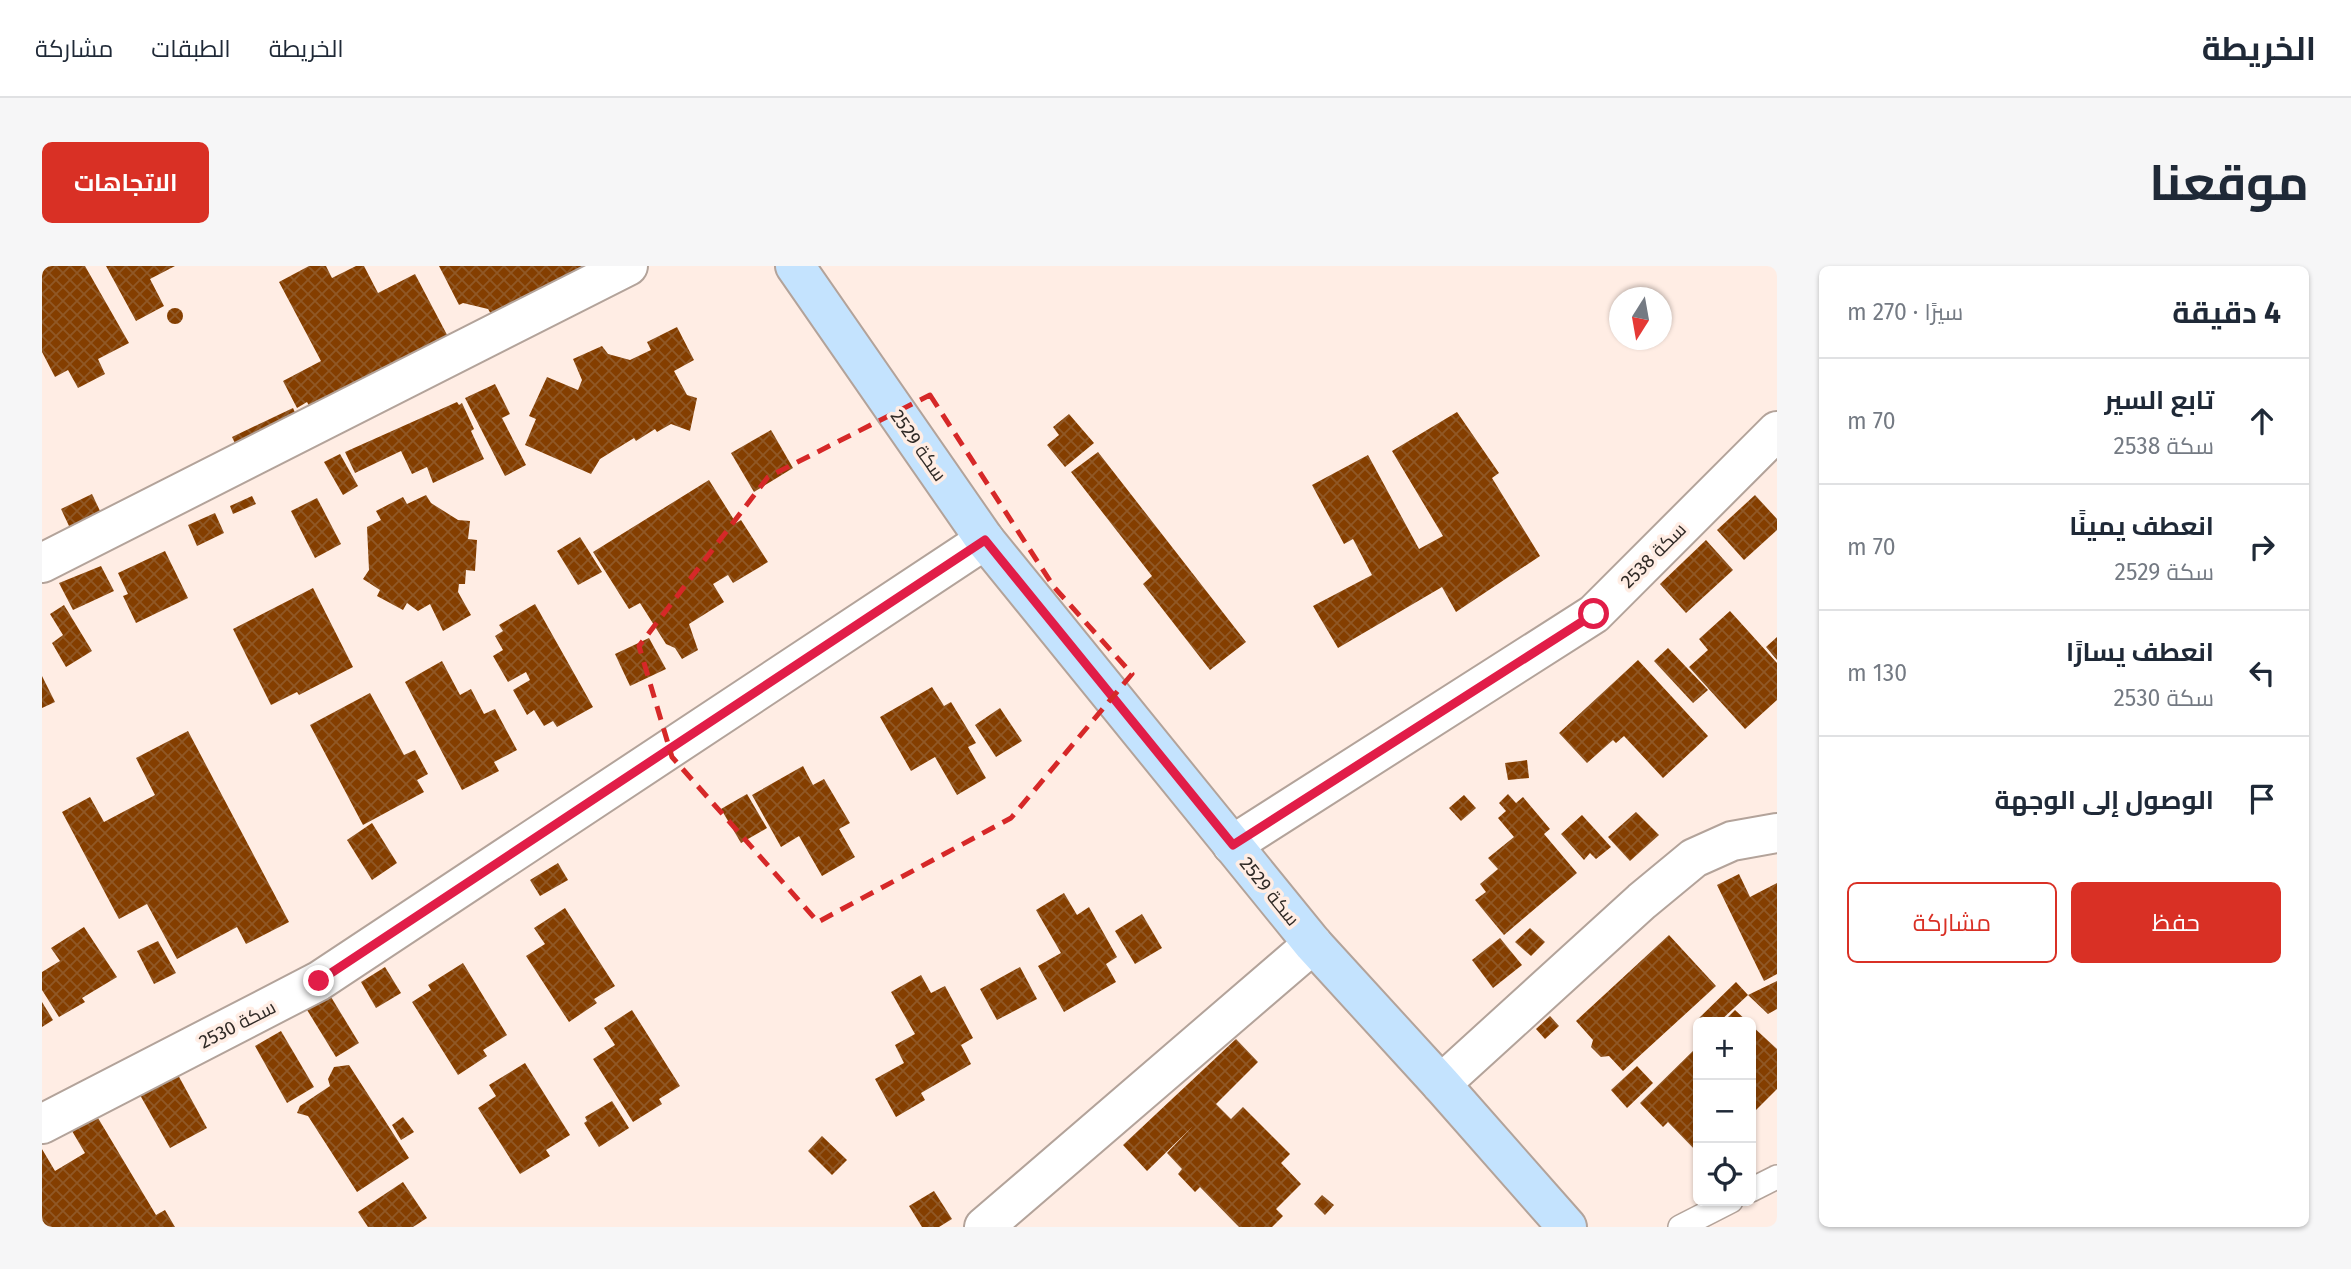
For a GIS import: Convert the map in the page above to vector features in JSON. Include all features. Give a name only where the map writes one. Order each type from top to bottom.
[{"type":"street","points":[[42,563],[628,266]]},
{"type":"street","name":"سكة 2529","points":[[795,266],[985,540],[1313,944],[1567,1227]]},
{"type":"street","name":"سكة 2538","points":[[1233,845],[1594,614],[1777,431]]},
{"type":"street","name":"سكة 2530","points":[[42,1124],[319,981],[985,540]]},
{"type":"street","points":[[1441,1084],[1642,901],[1694,858],[1732,841],[1777,832]]},
{"type":"street","points":[[984,1227],[1313,944]]},
{"type":"lane","points":[[1756,1188],[1777,1177]]},
{"type":"lane","points":[[1680,1227],[1721,1206]]},
{"type":"highlighted area","points":[[930,395],[1054,587],[1132,674],[1011,818],[818,922],[672,757],[639,646],[768,477]]},
{"type":"building","points":[[42,266],[85,266],[129,343],[98,359],[105,374],[78,388],[68,370],[55,377],[42,352]]},
{"type":"building","points":[[106,266],[175,266],[150,279],[164,306],[136,321]]},
{"type":"building","points":[[309,266],[326,266],[332,278],[356,266],[364,266],[378,293],[415,274],[455,350],[314,415],[307,402],[297,408],[283,381],[321,361],[279,282]]},
{"type":"building","points":[[439,266],[604,266],[494,319],[488,309],[463,303],[459,305]]},
{"type":"building","points":[[175,308],[181,310],[181,322],[175,324],[169,322],[167,316],[169,310]]},
{"type":"building","points":[[677,327],[694,360],[674,371],[687,395],[697,398],[690,431],[671,424],[657,432],[655,429],[636,441],[634,438],[600,459],[591,474],[525,445],[536,419],[529,416],[547,377],[578,390],[582,380],[573,359],[602,346],[608,354],[630,360],[651,350],[647,342]]},
{"type":"building","points":[[495,384],[510,414],[502,418],[526,465],[505,476],[465,398]]},
{"type":"building","points":[[457,402],[459,405],[462,403],[484,459],[433,483],[427,467],[412,474],[401,451],[355,473],[345,452]]},
{"type":"building","points":[[293,408],[306,438],[246,466],[232,437]]},
{"type":"building","points":[[1457,412],[1499,473],[1492,478],[1540,556],[1456,612],[1442,587],[1338,648],[1313,606],[1372,575],[1353,539],[1344,544],[1312,485],[1368,455],[1419,549],[1443,536],[1392,451]]},
{"type":"building","points":[[1069,414],[1094,443],[1065,467],[1047,445],[1059,435],[1053,427]]},
{"type":"building","points":[[771,430],[793,468],[754,492],[731,453]]},
{"type":"building","points":[[1098,452],[1246,642],[1210,670],[1143,584],[1152,576],[1071,472]]},
{"type":"building","points":[[340,454],[358,486],[343,495],[324,462]]},
{"type":"building","points":[[709,480],[736,523],[741,520],[768,562],[733,583],[728,575],[713,584],[724,602],[689,624],[698,650],[682,659],[675,648],[666,644],[640,603],[629,609],[593,552]]},
{"type":"building","points":[[92,494],[109,530],[78,545],[61,509]]},
{"type":"building","points":[[426,495],[431,503],[458,520],[470,521],[468,539],[477,540],[475,571],[466,570],[465,584],[459,584],[458,592],[471,615],[443,631],[430,604],[418,611],[407,603],[403,610],[377,596],[380,590],[363,579],[369,570],[367,527],[381,520],[376,511],[403,497],[407,504]]},
{"type":"building","points":[[1755,495],[1777,519],[1777,530],[1744,560],[1717,530]]},
{"type":"building","points":[[252,496],[256,504],[233,514],[230,506]]},
{"type":"building","points":[[317,498],[341,544],[315,558],[291,511]]},
{"type":"building","points":[[215,513],[224,533],[197,546],[188,525]]},
{"type":"building","points":[[580,537],[602,572],[578,585],[557,551]]},
{"type":"building","points":[[1706,540],[1733,570],[1686,613],[1660,584]]},
{"type":"building","points":[[165,551],[188,598],[136,623],[123,596],[128,594],[118,573]]},
{"type":"building","points":[[101,566],[114,591],[73,610],[59,583]]},
{"type":"building","points":[[313,588],[353,667],[299,695],[297,692],[271,705],[233,629]]},
{"type":"building","points":[[535,604],[593,707],[557,727],[553,721],[544,726],[534,710],[527,715],[513,690],[530,680],[526,672],[508,682],[493,656],[503,650],[495,636],[503,631],[499,625]]},
{"type":"building","points":[[64,605],[92,651],[66,667],[52,643],[63,635],[50,614]]},
{"type":"building","points":[[1730,611],[1777,663],[1777,700],[1745,729],[1689,667],[1708,650],[1699,639]]},
{"type":"building","points":[[1777,637],[1777,660],[1766,647]]},
{"type":"building","points":[[649,638],[666,669],[630,686],[615,654]]},
{"type":"building","points":[[1668,648],[1708,690],[1693,703],[1654,661]]},
{"type":"building","points":[[1638,660],[1708,736],[1663,778],[1624,736],[1616,743],[1613,740],[1587,763],[1559,733]]},
{"type":"building","points":[[442,661],[460,695],[471,689],[484,714],[495,709],[517,750],[494,762],[499,771],[462,790],[405,682]]},
{"type":"building","points":[[42,676],[55,702],[42,708]]},
{"type":"building","points":[[932,687],[944,706],[951,702],[976,743],[968,747],[986,778],[957,795],[935,757],[911,771],[880,717]]},
{"type":"building","points":[[370,693],[404,755],[415,750],[428,774],[417,780],[424,792],[363,825],[310,725]]},
{"type":"building","points":[[1000,708],[1022,741],[996,757],[975,725]]},
{"type":"building","points":[[188,731],[289,922],[246,944],[237,927],[177,959],[147,904],[119,919],[62,812],[90,797],[104,822],[155,795],[136,758]]},
{"type":"building","points":[[1527,760],[1529,778],[1508,780],[1505,763]]},
{"type":"building","points":[[803,766],[813,785],[824,779],[850,823],[839,829],[855,857],[822,876],[799,836],[781,847],[752,795]]},
{"type":"building","points":[[747,794],[767,828],[741,843],[721,809]]},
{"type":"building","points":[[1508,794],[1516,803],[1523,797],[1550,829],[1544,834],[1577,873],[1504,935],[1475,900],[1486,892],[1480,884],[1498,869],[1488,858],[1514,837],[1498,818],[1506,811],[1499,803]]},
{"type":"building","points":[[1464,795],[1476,808],[1461,821],[1449,808]]},
{"type":"building","points":[[1636,812],[1659,835],[1630,861],[1608,837]]},
{"type":"building","points":[[1582,815],[1611,847],[1596,859],[1590,853],[1584,860],[1561,834]]},
{"type":"building","points":[[372,823],[397,863],[372,880],[347,840]]},
{"type":"building","points":[[558,863],[568,880],[540,896],[530,880]]},
{"type":"building","points":[[1739,874],[1750,897],[1777,883],[1777,974],[1764,981],[1717,885]]},
{"type":"building","points":[[1064,893],[1077,915],[1089,907],[1117,957],[1106,964],[1116,982],[1064,1012],[1038,966],[1061,953],[1036,910]]},
{"type":"building","points":[[565,908],[615,986],[594,999],[597,1003],[569,1022],[526,956],[545,944],[534,928]]},
{"type":"building","points":[[1142,914],[1162,948],[1135,964],[1115,931]]},
{"type":"building","points":[[84,927],[117,977],[82,998],[85,1002],[59,1017],[42,990],[42,972],[60,961],[51,948]]},
{"type":"building","points":[[1530,928],[1545,942],[1531,956],[1515,942]]},
{"type":"building","points":[[1669,935],[1716,986],[1623,1071],[1609,1056],[1601,1057],[1591,1047],[1593,1040],[1576,1021]]},
{"type":"building","points":[[1500,938],[1522,965],[1493,988],[1472,960]]},
{"type":"building","points":[[158,941],[176,973],[154,984],[137,951]]},
{"type":"building","points":[[463,963],[507,1035],[483,1050],[487,1056],[458,1075],[412,1002],[431,990],[428,985]]},
{"type":"building","points":[[385,967],[401,993],[376,1008],[361,982]]},
{"type":"building","points":[[1020,967],[1037,999],[997,1020],[980,989]]},
{"type":"building","points":[[921,975],[931,993],[945,986],[973,1038],[961,1045],[971,1064],[921,1093],[925,1100],[896,1117],[875,1079],[904,1063],[895,1045],[915,1034],[891,992]]},
{"type":"building","points":[[1777,981],[1777,1009],[1768,1014],[1748,995]]},
{"type":"building","points":[[1736,982],[1748,995],[1724,1017],[1700,1017]]},
{"type":"building","points":[[328,992],[359,1043],[336,1057],[304,1005]]},
{"type":"building","points":[[42,1002],[53,1020],[42,1027]]},
{"type":"building","points":[[632,1010],[680,1086],[659,1099],[662,1104],[633,1122],[593,1059],[615,1045],[604,1028]]},
{"type":"building","points":[[1735,1010],[1743,1017],[1728,1017]]},
{"type":"building","points":[[1550,1016],[1559,1026],[1545,1039],[1536,1029]]},
{"type":"building","points":[[1756,1030],[1777,1049],[1777,1089],[1756,1110]]},
{"type":"building","points":[[281,1031],[314,1087],[287,1103],[255,1046]]},
{"type":"building","points":[[1236,1039],[1258,1062],[1216,1104],[1231,1119],[1243,1107],[1290,1154],[1281,1163],[1301,1184],[1276,1209],[1283,1216],[1272,1227],[1239,1227],[1200,1187],[1195,1192],[1178,1174],[1182,1169],[1167,1153],[1193,1126],[1147,1171],[1123,1145]]},
{"type":"building","points":[[1693,1051],[1693,1148],[1668,1122],[1663,1127],[1640,1103]]},
{"type":"building","points":[[525,1063],[570,1135],[546,1150],[550,1156],[520,1174],[478,1108],[496,1096],[489,1085]]},
{"type":"building","points":[[349,1065],[409,1158],[357,1192],[308,1116],[297,1113],[300,1106],[330,1086],[328,1079],[334,1067]]},
{"type":"building","points":[[1637,1066],[1653,1083],[1627,1108],[1611,1090]]},
{"type":"building","points":[[178,1075],[207,1128],[170,1148],[140,1095]]},
{"type":"building","points":[[612,1101],[629,1128],[599,1147],[584,1123],[587,1121],[585,1117]]},
{"type":"building","points":[[403,1117],[414,1132],[401,1140],[392,1125]]},
{"type":"building","points":[[98,1118],[156,1215],[165,1210],[175,1227],[42,1227],[42,1149],[55,1171],[85,1153],[72,1131]]},
{"type":"building","points":[[822,1136],[847,1160],[832,1175],[808,1151]]},
{"type":"building","points":[[403,1182],[427,1218],[413,1227],[368,1227],[358,1212]]},
{"type":"building","points":[[934,1191],[952,1219],[939,1227],[922,1227],[909,1206]]},
{"type":"building","points":[[1322,1195],[1334,1205],[1325,1215],[1314,1204]]},
{"type":"route","points":[[319,981],[985,540],[1233,845],[1594,614]]}]
